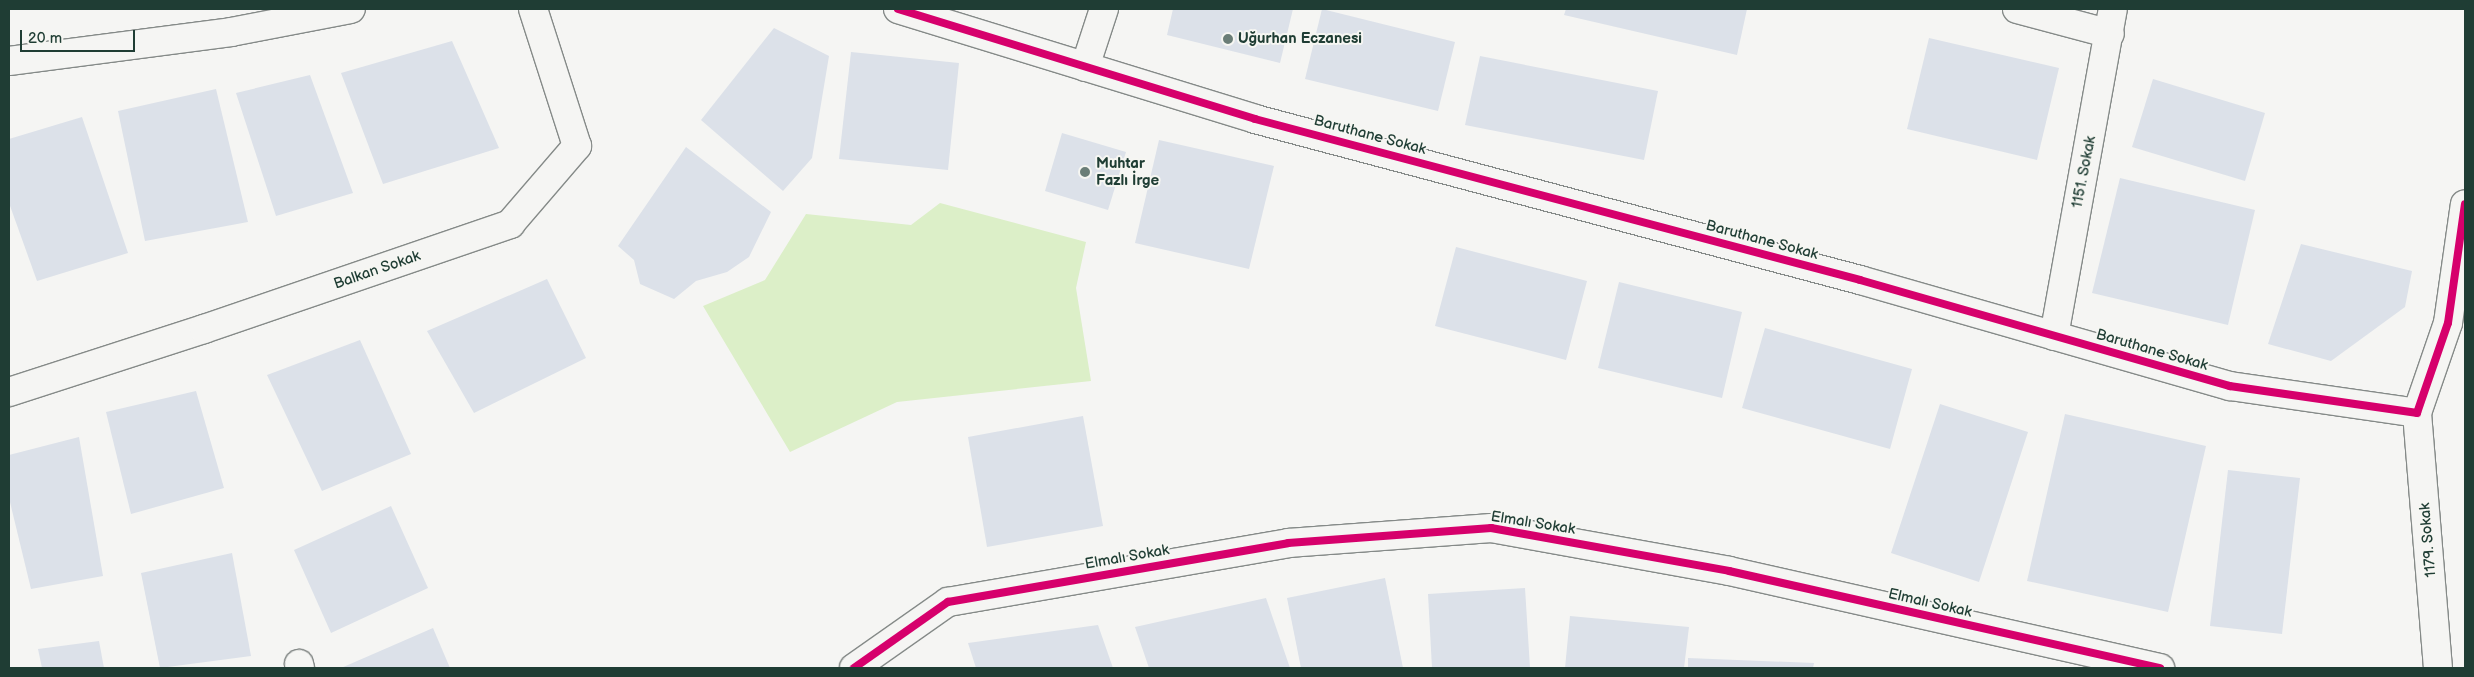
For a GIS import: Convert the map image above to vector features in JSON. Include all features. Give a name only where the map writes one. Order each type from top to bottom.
[{"type":"street","points":[[9,61],[231,32],[351,9]]},
{"type":"street","name":"Balkan Sokak","points":[[9,392],[204,330],[510,224],[577,146],[533,9]]},
{"type":"street","name":"Baruthane Sokak","points":[[898,9],[1255,119],[1850,277],[2230,386],[2417,413]]},
{"type":"street","points":[[1085,67],[1104,9]]},
{"type":"street","points":[[2017,9],[2111,21]]},
{"type":"street","name":"1151. Sokak","points":[[2054,336],[2111,21]]},
{"type":"street","points":[[2417,413],[2448,323],[2465,204]]},
{"type":"street","name":"1179. Sokak","points":[[2417,413],[2438,668]]},
{"type":"street","name":"Elmalı Sokak","points":[[854,668],[880,660],[948,602],[1288,543],[1491,528],[1729,571],[2160,668]]},
{"type":"green space","points":[[940,203],[1086,242],[1076,288],[1091,381],[897,402],[790,452],[703,306],[765,280],[806,214],[911,225]]},
{"type":"building","points":[[1173,9],[1293,9],[1280,63],[1167,35]]},
{"type":"building","points":[[1322,9],[1455,42],[1438,111],[1305,79]]},
{"type":"building","points":[[1566,9],[1747,9],[1737,55],[1564,15]]},
{"type":"building","points":[[774,28],[829,56],[812,158],[783,191],[701,120]]},
{"type":"building","points":[[1929,38],[2059,68],[2037,160],[1907,129]]},
{"type":"building","points":[[452,41],[499,148],[383,184],[341,73]]},
{"type":"building","points":[[851,52],[959,63],[948,170],[839,159]]},
{"type":"building","points":[[1480,56],[1658,91],[1644,160],[1465,125]]},
{"type":"building","points":[[310,75],[353,193],[276,216],[236,93]]},
{"type":"building","points":[[2153,79],[2265,113],[2245,181],[2132,147]]},
{"type":"building","points":[[216,89],[248,222],[145,241],[118,111]]},
{"type":"building","points":[[82,117],[128,253],[37,281],[9,203],[9,139]]},
{"type":"building","name":"Muhtar Fazlı İrge","points":[[1062,133],[1126,152],[1108,210],[1045,191]]},
{"type":"building","points":[[1159,140],[1274,166],[1249,269],[1135,243]]},
{"type":"building","points":[[686,147],[771,212],[749,257],[727,272],[696,281],[674,299],[640,284],[634,260],[618,246]]},
{"type":"building","points":[[2120,178],[2255,210],[2228,325],[2092,293]]},
{"type":"building","points":[[2301,244],[2412,271],[2405,307],[2331,361],[2268,344]]},
{"type":"building","points":[[1456,247],[1587,281],[1566,360],[1435,326]]},
{"type":"building","points":[[547,279],[586,358],[474,413],[427,331]]},
{"type":"building","points":[[1619,282],[1742,312],[1722,398],[1598,368]]},
{"type":"building","points":[[1765,328],[1912,369],[1890,449],[1742,408]]},
{"type":"building","points":[[360,340],[411,454],[322,491],[267,375]]},
{"type":"building","points":[[196,391],[224,488],[131,514],[106,412]]},
{"type":"building","points":[[1940,404],[2028,432],[1979,582],[1891,553]]},
{"type":"building","points":[[2065,414],[2206,446],[2168,612],[2027,581]]},
{"type":"building","points":[[1083,416],[1103,526],[987,547],[968,437]]},
{"type":"building","points":[[79,437],[103,576],[31,589],[9,498],[9,455]]},
{"type":"building","points":[[2228,470],[2300,478],[2282,634],[2210,626]]},
{"type":"building","points":[[391,506],[428,588],[331,633],[294,550]]},
{"type":"building","points":[[232,553],[251,656],[160,668],[141,573]]},
{"type":"building","points":[[1385,578],[1403,668],[1301,668],[1287,598]]},
{"type":"building","points":[[1525,588],[1530,668],[1432,668],[1428,594]]},
{"type":"building","points":[[1266,598],[1290,668],[1149,668],[1135,627]]},
{"type":"building","points":[[1570,616],[1689,627],[1684,668],[1565,668]]},
{"type":"building","points":[[1098,625],[1113,668],[976,668],[968,643]]},
{"type":"building","points":[[433,628],[450,668],[341,668]]},
{"type":"building","points":[[99,641],[104,668],[42,668],[38,649]]},
{"type":"building","points":[[1688,658],[1814,663],[1813,668],[1688,668]]},
{"type":"cycle path","points":[[898,9],[1255,119],[1860,280],[2230,386],[2417,413],[2448,323],[2465,204]]},
{"type":"cycle path","points":[[854,668],[948,602],[1288,543],[1491,528],[1729,571],[2160,668]]},
{"type":"place","name":"Uğurhan Eczanesi","points":[[1228,39]]},
{"type":"place","name":"Muhtar Fazlı İrge","points":[[1085,172]]}]
